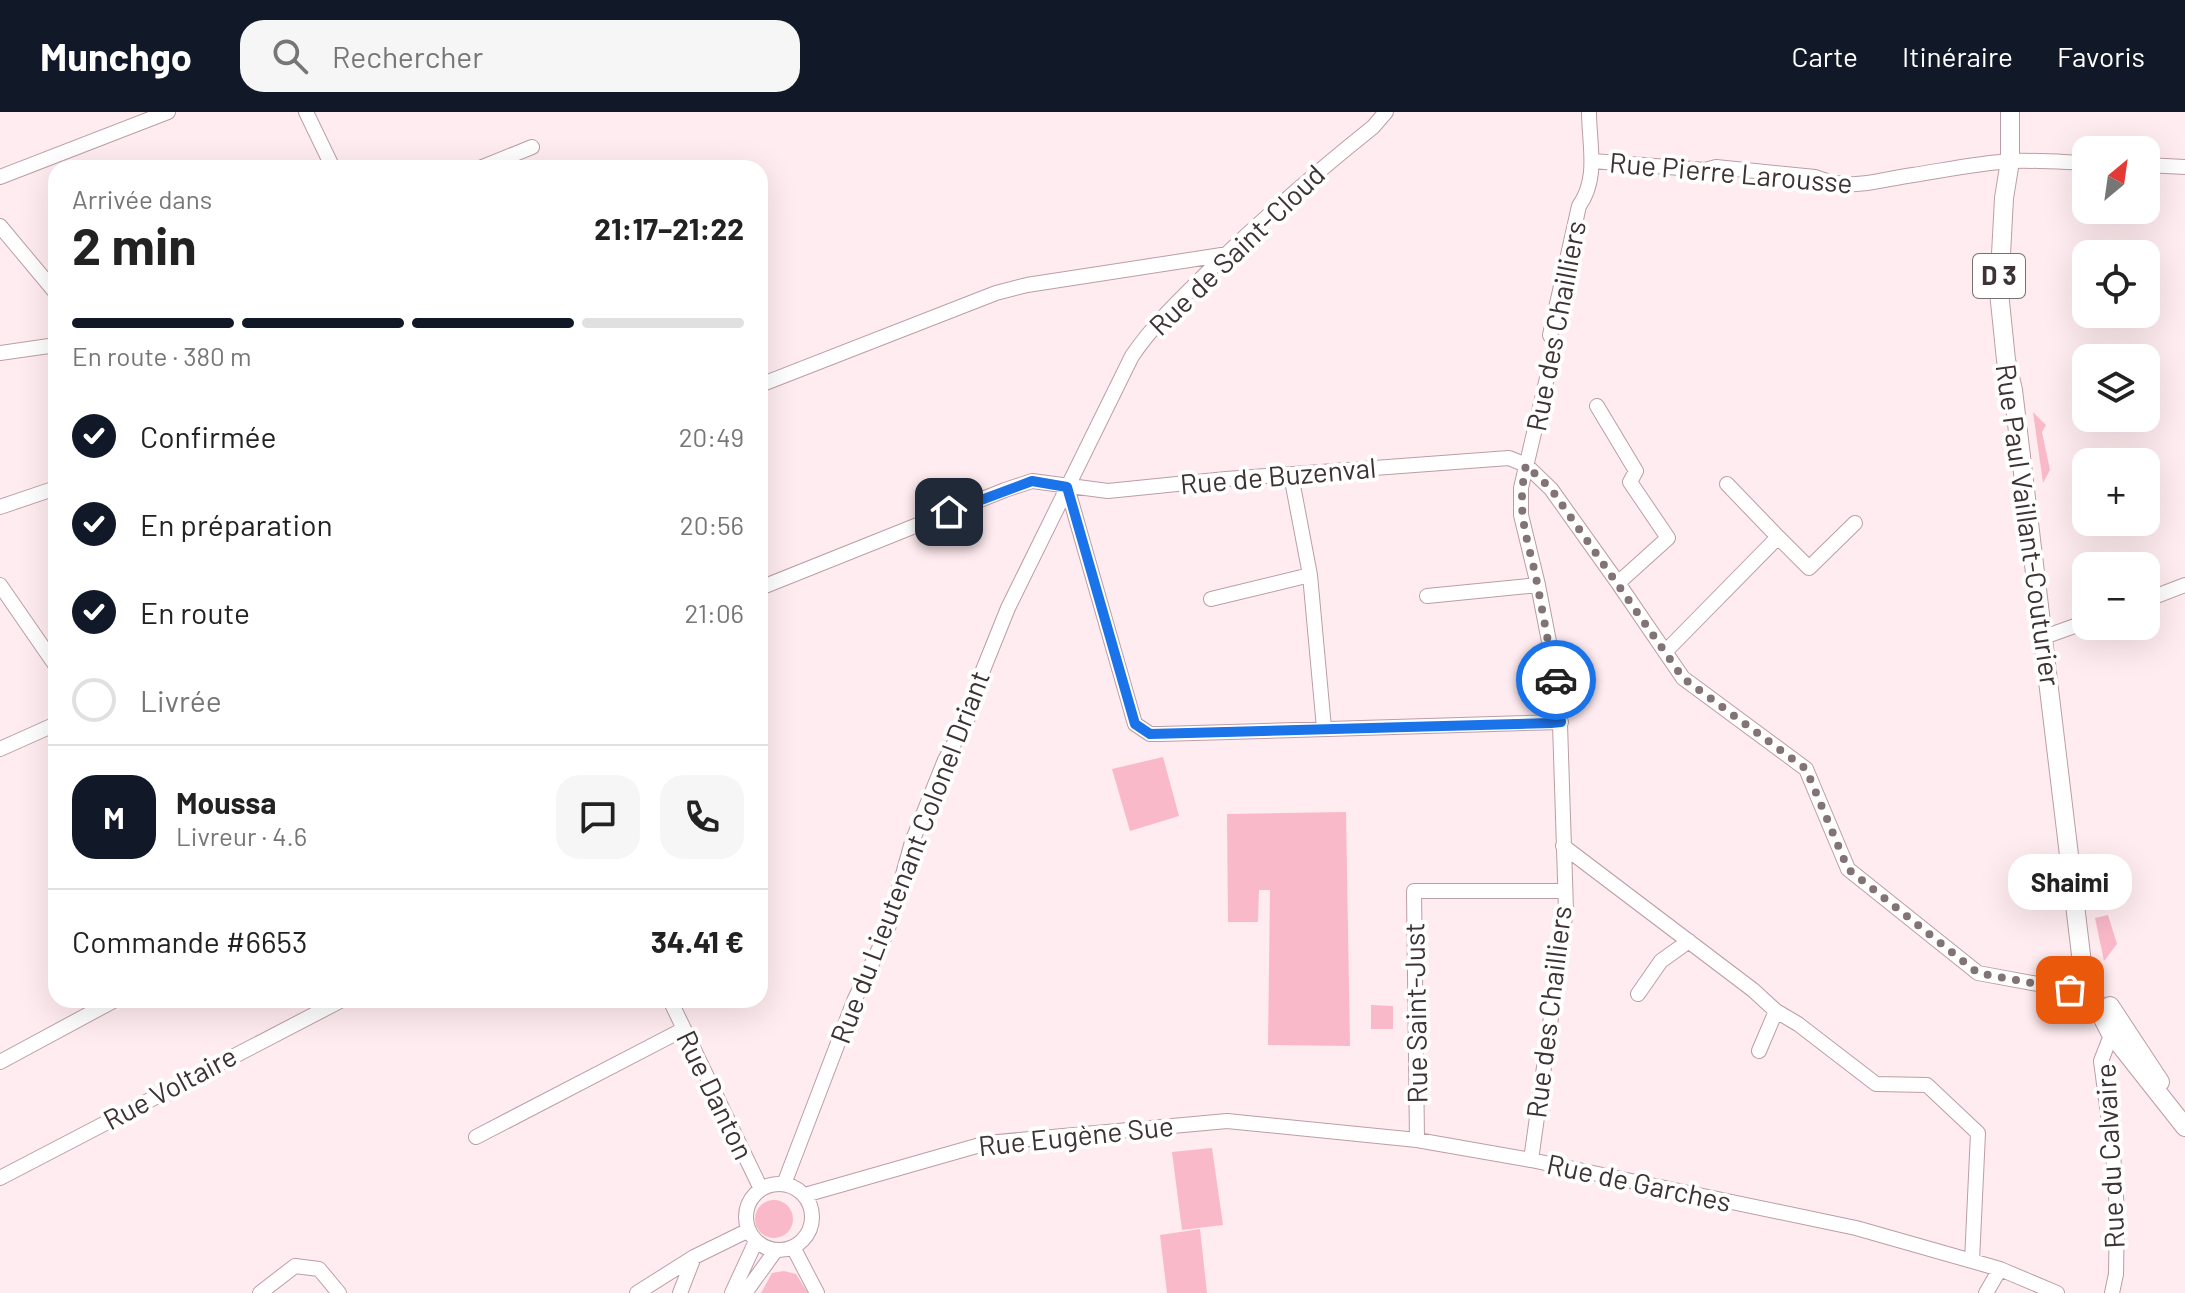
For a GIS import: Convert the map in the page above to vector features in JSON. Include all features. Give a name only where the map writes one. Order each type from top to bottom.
[{"type":"main road","name":"Rue Paul Vaillant-Couturier","points":[[2010,112],[2010,161],[2004,198],[1999,292],[2082,963],[2093,981],[2098,1009],[2185,1127]]},
{"type":"street","points":[[0,177],[168,112]]},
{"type":"street","points":[[306,112],[329,160]]},
{"type":"street","name":"Rue de Saint-Cloud","points":[[1044,534],[1132,356],[1147,335],[1281,202],[1373,127],[1386,112]]},
{"type":"street","name":"Rue des Chailliers","points":[[1531,1160],[1566,910],[1559,693],[1521,515],[1521,488],[1555,344],[1550,335],[1579,206],[1587,195],[1593,161],[1589,144],[1589,112]]},
{"type":"street","points":[[500,160],[532,147]]},
{"type":"street","name":"Rue Pierre Larousse","points":[[1593,161],[1705,170],[1716,167],[1815,177],[1829,183],[1847,185],[1873,184],[1908,175],[2010,161],[2072,163]]},
{"type":"street","points":[[2160,166],[2185,167]]},
{"type":"street","points":[[0,226],[48,283]]},
{"type":"street","points":[[768,382],[968,304],[1027,285],[1228,254]]},
{"type":"street","points":[[1175,263],[1192,272],[1196,284]]},
{"type":"street","points":[[0,353],[48,346]]},
{"type":"street","points":[[1597,406],[1636,471],[1630,482],[1668,538],[1618,583]]},
{"type":"street","name":"Rue de Buzenval","points":[[768,585],[1028,482],[1108,491],[1509,458],[1526,465]]},
{"type":"street","points":[[1526,465],[1551,489],[1689,684],[1806,769],[1848,869],[1978,973],[2076,991],[2093,981]]},
{"type":"street","points":[[1291,475],[1310,575],[1324,728]]},
{"type":"street","points":[[1727,484],[1809,568],[1855,523]]},
{"type":"street","points":[[1067,487],[1135,724],[1150,734],[1561,722]]},
{"type":"street","points":[[0,507],[48,491]]},
{"type":"street","name":"Rue du Lieutenant Colonel Driant","points":[[784,1184],[854,1001],[887,932],[912,842],[945,760],[969,716],[981,675],[1008,608],[1044,534]]},
{"type":"street","points":[[1666,651],[1778,537]]},
{"type":"street","points":[[1211,599],[1310,575]]},
{"type":"street","points":[[0,585],[48,654]]},
{"type":"street","points":[[1427,596],[1538,585]]},
{"type":"street","points":[[2160,595],[2185,585]]},
{"type":"street","points":[[2044,637],[2072,627]]},
{"type":"street","points":[[0,749],[48,728]]},
{"type":"street","points":[[1563,846],[1753,990],[1776,1011],[1798,1024],[1876,1084],[1927,1085],[1978,1133],[1972,1261]]},
{"type":"street","name":"Rue Saint-Just","points":[[1417,1140],[1414,891],[1564,891]]},
{"type":"street","points":[[1638,994],[1661,961],[1689,941]]},
{"type":"street","points":[[0,1062],[100,1008]]},
{"type":"street","name":"Rue Voltaire","points":[[0,1178],[326,1008]]},
{"type":"street","name":"Rue Danton","points":[[674,1008],[761,1189]]},
{"type":"street","points":[[1759,1051],[1776,1011]]},
{"type":"street","name":"Rue du Calvaire","points":[[2112,1293],[2116,1274],[2117,1212],[2101,1061],[2114,1027]]},
{"type":"street","points":[[476,1137],[684,1029]]},
{"type":"street","name":"Rue de Garches","points":[[1210,1122],[1227,1121],[1417,1140],[1531,1160],[1856,1228],[2000,1269],[2057,1293]]},
{"type":"street","name":"Rue Eugène Sue","points":[[805,1195],[987,1143],[1210,1122]]},
{"type":"street","points":[[784,1184],[805,1195],[812,1211],[812,1224],[805,1239],[793,1247],[776,1250],[752,1235],[746,1219],[748,1207],[761,1189],[784,1184]]},
{"type":"street","points":[[637,1293],[694,1257],[752,1235]]},
{"type":"street","points":[[732,1293],[752,1235]]},
{"type":"street","points":[[793,1247],[817,1293]]},
{"type":"street","points":[[745,1293],[776,1250]]},
{"type":"street","points":[[680,1293],[694,1257]]},
{"type":"street","points":[[260,1293],[295,1266],[319,1269],[339,1293]]},
{"type":"street","points":[[1986,1293],[2000,1269]]},
{"type":"shaded area","points":[[2033,412],[2046,425],[2042,432],[2050,470],[2043,483]]},
{"type":"shaded area","points":[[1163,757],[1179,816],[1130,831],[1112,769]]},
{"type":"shaded area","points":[[1346,812],[1350,1046],[1268,1045],[1270,890],[1259,890],[1258,922],[1228,922],[1227,814]]},
{"type":"shaded area","points":[[2108,915],[2117,944],[2104,961],[2095,918]]},
{"type":"shaded area","points":[[1371,1005],[1393,1006],[1393,1029],[1371,1029]]},
{"type":"shaded area","points":[[1212,1148],[1223,1225],[1182,1230],[1172,1152]]},
{"type":"shaded area","points":[[774,1200],[787,1206],[793,1219],[787,1232],[774,1238],[761,1232],[755,1219],[761,1206]]},
{"type":"shaded area","points":[[1200,1229],[1207,1293],[1167,1293],[1160,1235]]},
{"type":"shaded area","points":[[784,1271],[796,1274],[808,1293],[761,1293],[772,1273]]},
{"type":"way so far","points":[[1556,680],[1521,515],[1521,488],[1526,465],[1551,489],[1683,678],[1811,775],[1848,869],[1978,973],[2070,990]]},
{"type":"place","name":"Shaimi","points":[[2070,990]]},
{"type":"route","points":[[949,512],[1032,481],[1067,487],[1135,724],[1150,734],[1561,722],[1556,680]]}]
